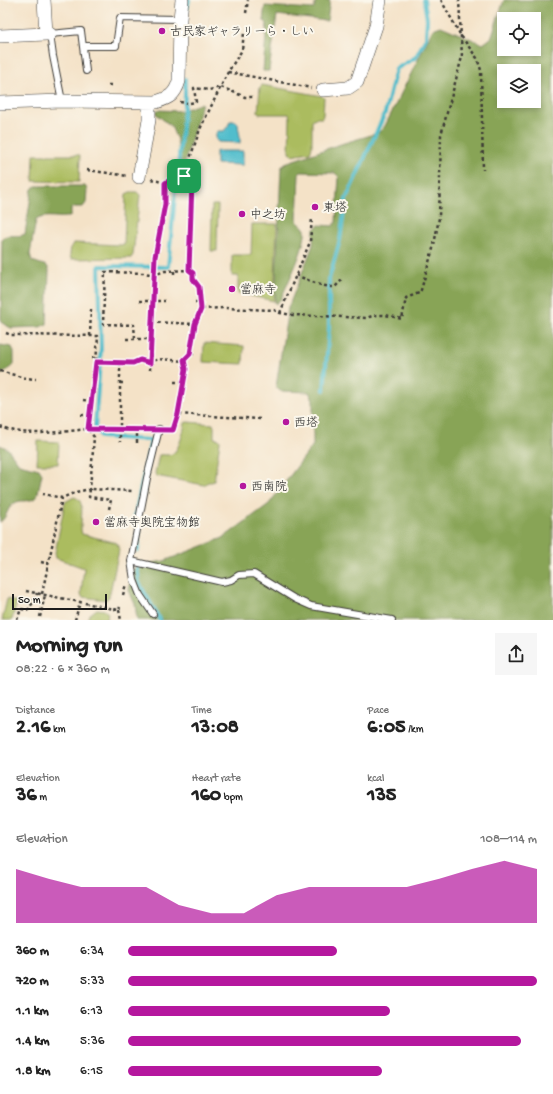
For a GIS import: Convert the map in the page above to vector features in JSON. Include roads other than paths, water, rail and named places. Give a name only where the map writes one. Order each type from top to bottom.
[{"type":"street","points":[[0,36],[48,34],[44,0]]},
{"type":"street","points":[[0,103],[62,101],[156,102],[169,99],[179,81],[180,19],[182,0]]},
{"type":"street","points":[[323,90],[348,88],[357,82],[376,26],[380,0]]},
{"type":"street","points":[[140,177],[149,120],[149,102]]},
{"type":"lane","points":[[83,46],[116,46],[120,18],[180,19]]},
{"type":"lane","points":[[62,101],[48,34],[80,31],[86,71]]},
{"type":"lane","points":[[153,614],[140,595],[134,580],[131,561],[147,478],[159,429]]},
{"type":"lane","points":[[131,561],[222,582],[231,580],[238,575],[254,574],[295,599],[310,606],[392,620]]},
{"type":"water","points":[[230,121],[236,121],[238,123],[240,143],[218,142],[216,140],[216,133],[218,131],[224,131]]},
{"type":"water","points":[[216,151],[243,151],[243,165],[216,164]]},
{"type":"waterway","points":[[187,9],[189,0]]},
{"type":"waterway","points":[[324,390],[329,329],[329,279],[340,240],[346,199],[385,113],[396,69],[416,57],[426,38],[427,19],[424,0]]},
{"type":"waterway","points":[[135,525],[133,523],[151,440],[101,437],[95,427],[101,348],[99,266],[168,267],[185,96],[185,79]]},
{"type":"waterway","points":[[138,551],[139,531]]},
{"type":"waterway","points":[[137,567],[139,583],[160,620]]},
{"type":"place","name":"古民家ギャラリーら・しい","points":[[162,31]]},
{"type":"place","name":"東塔","points":[[315,207]]},
{"type":"place","name":"中之坊","points":[[242,214]]},
{"type":"place","name":"當麻寺","points":[[232,289]]},
{"type":"place","name":"西塔","points":[[286,422]]},
{"type":"place","name":"西南院","points":[[243,486]]},
{"type":"place","name":"當麻寺奥院宝物館","points":[[96,522]]}]
